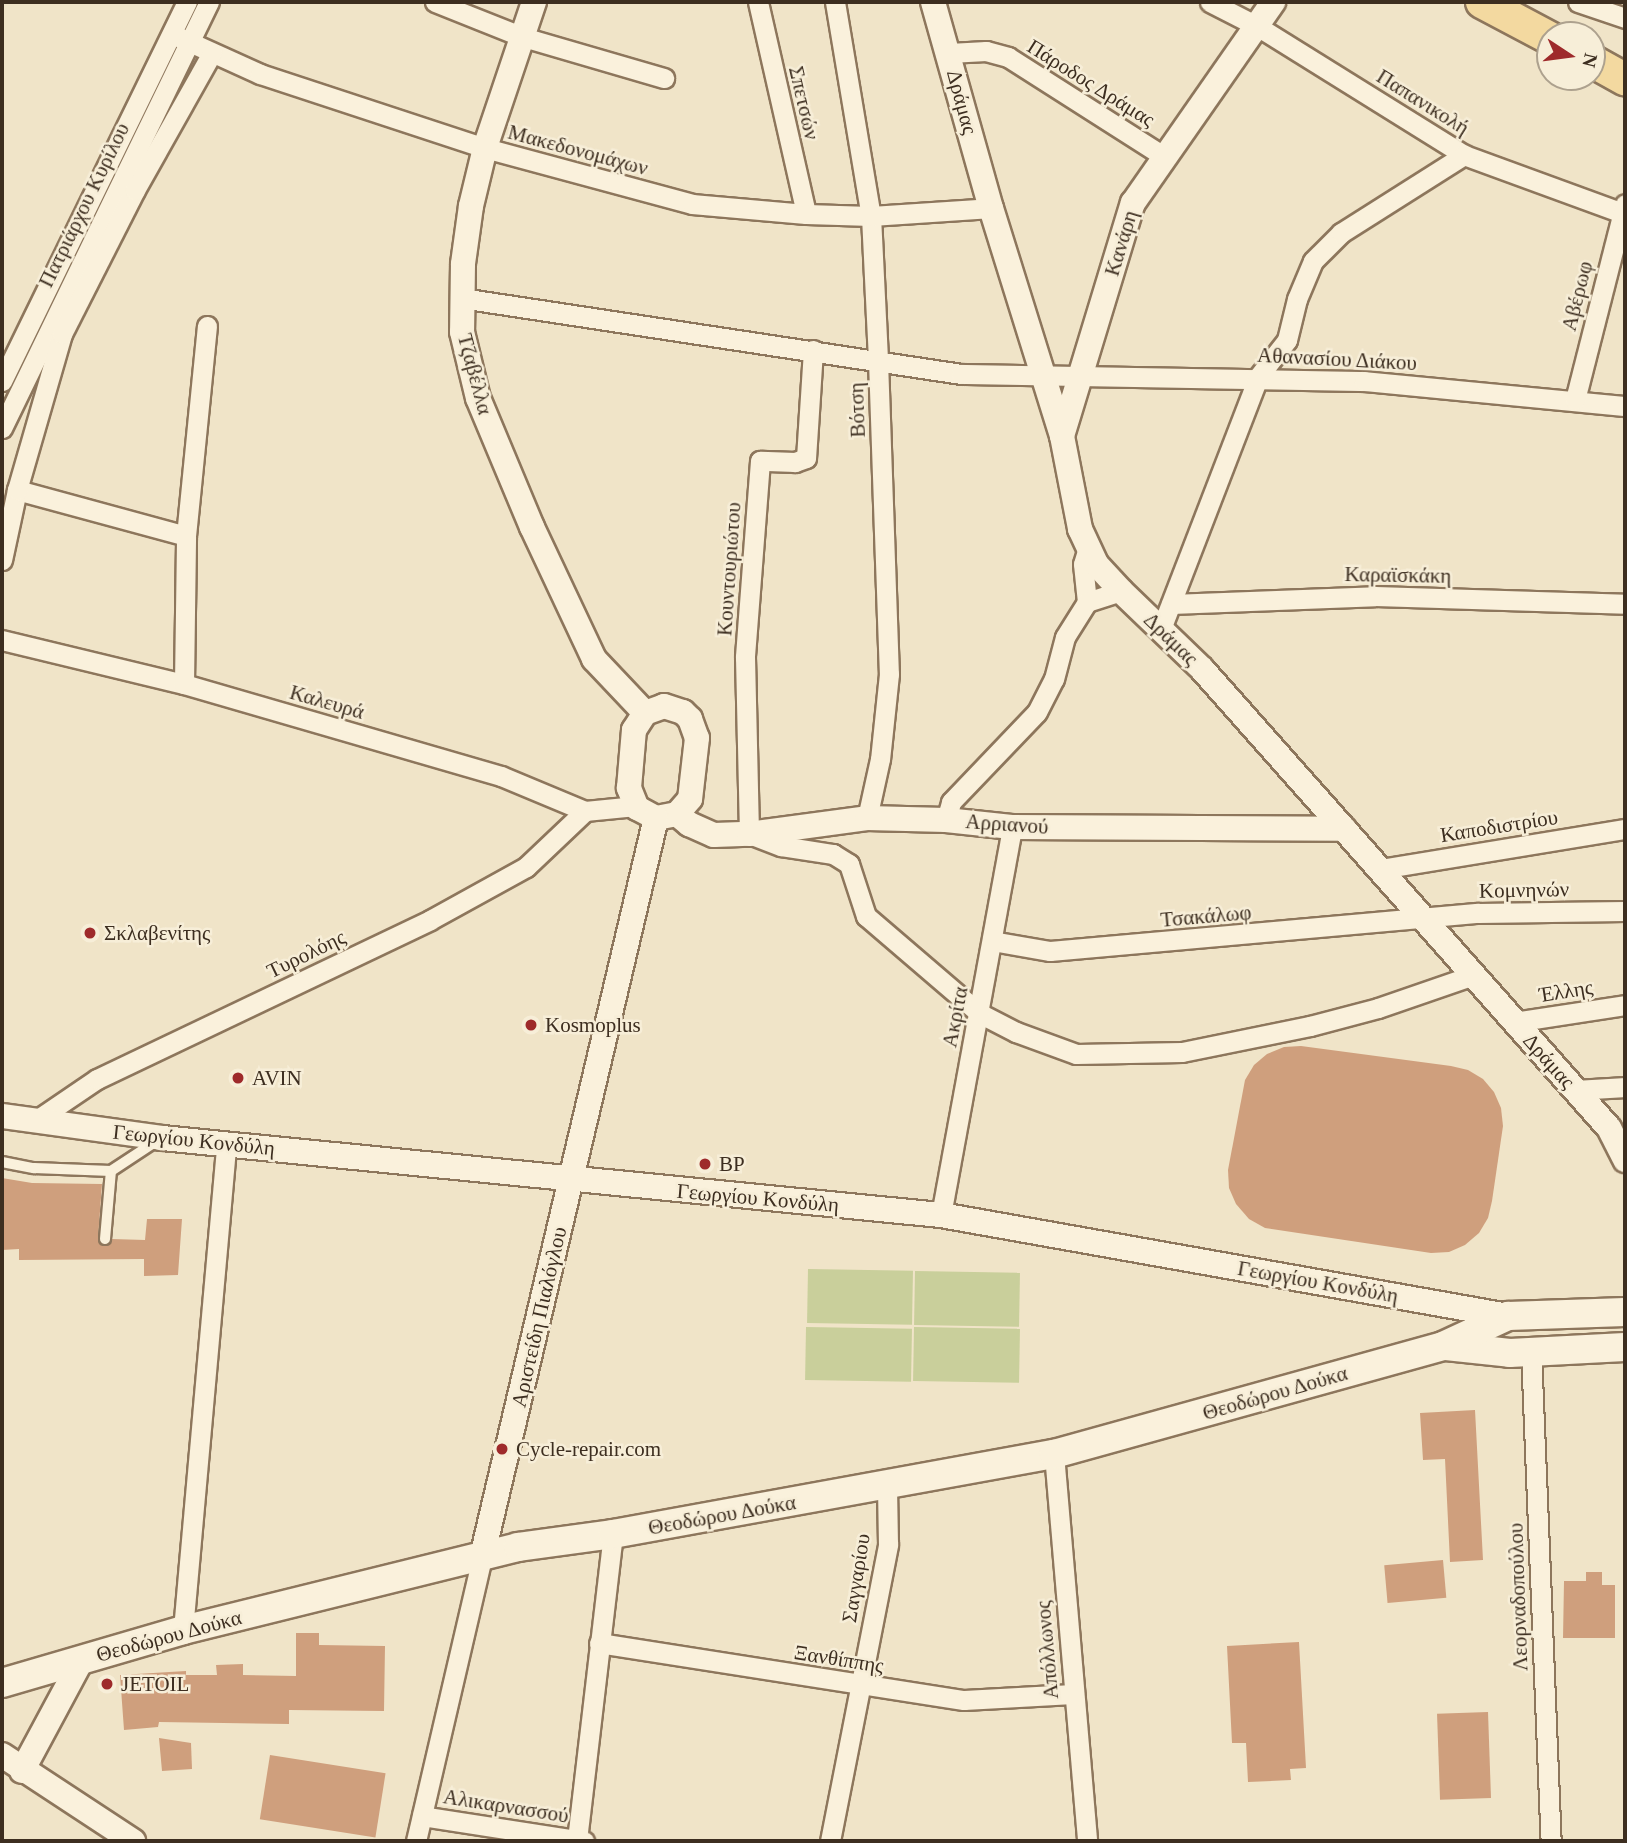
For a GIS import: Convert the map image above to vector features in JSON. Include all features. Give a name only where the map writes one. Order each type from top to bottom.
[{"type":"main road","points":[[1482,2],[1536,31]]},
{"type":"main road","points":[[1606,69],[1625,79]]},
{"type":"main road","name":"Θεοδώρου Δούκα","points":[[2,1683],[183,1630],[518,1548],[887,1486],[1054,1454],[1443,1346],[1508,1316],[1625,1312]]},
{"type":"main road","name":"Θεοδώρου Δούκα","points":[[1443,1346],[1510,1353],[1625,1347]]},
{"type":"street","name":"Πατριάρχου Κυρίλου","points":[[2,428],[180,38],[187,2]]},
{"type":"street","name":"Πατριάρχου Κυρίλου","points":[[2,381],[49,281],[180,38],[209,2]]},
{"type":"street","points":[[435,2],[523,37],[664,78]]},
{"type":"street","name":"Τζαβέλλα","points":[[534,2],[485,148],[465,240],[461,298],[462,332],[478,398],[531,527],[594,659],[645,713]]},
{"type":"street","name":"Σπετσών","points":[[758,2],[806,214]]},
{"type":"street","name":"Βότση","points":[[835,2],[871,216],[878,361],[889,674],[880,759],[867,818]]},
{"type":"street","name":"Δράμας","points":[[933,2],[991,208],[1062,436],[1078,521],[1097,565],[1202,669],[1380,869],[1609,1128],[1625,1160]]},
{"type":"street","name":"Παπανικολή","points":[[1210,2],[1257,26],[1464,155],[1624,210]]},
{"type":"street","name":"Κανάρη","points":[[1062,436],[1133,203],[1273,2]]},
{"type":"street","points":[[1578,2],[1625,18]]},
{"type":"street","name":"Μακεδονομάχων","points":[[180,38],[260,74],[485,148],[692,204],[806,214],[871,216],[991,208]]},
{"type":"street","name":"Πάροδος Δράμας","points":[[949,53],[986,51],[1008,57],[1164,157]]},
{"type":"street","points":[[2,559],[18,490],[62,334],[135,190],[212,54]]},
{"type":"street","points":[[1161,629],[1217,477],[1258,377],[1287,340],[1297,299],[1313,261],[1341,233],[1464,155]]},
{"type":"street","name":"Αβέρωφ","points":[[1575,400],[1624,210]]},
{"type":"street","points":[[49,281],[67,290]]},
{"type":"street","points":[[461,298],[961,374],[1045,377]]},
{"type":"street","points":[[184,684],[186,536],[207,326]]},
{"type":"street","name":"Κουντουριώτου","points":[[749,834],[745,657],[760,461],[795,462],[806,458],[813,350]]},
{"type":"street","name":"Αθανασίου Διάκου","points":[[1045,377],[1258,377],[1364,381],[1625,406]]},
{"type":"street","points":[[18,490],[186,536]]},
{"type":"street","points":[[946,820],[951,802],[1037,712],[1054,679],[1065,637],[1087,602],[1083,564],[1088,548]]},
{"type":"street","points":[[1087,602],[1121,591]]},
{"type":"street","name":"Καραϊσκάκη","points":[[1171,604],[1375,596],[1625,604]]},
{"type":"street","name":"Καλευρά","points":[[2,640],[184,684],[501,776],[585,810],[656,812]]},
{"type":"street","points":[[674,707],[690,719],[695,728],[693,786],[685,807],[656,812],[629,788],[634,730],[645,713],[654,708],[674,707]]},
{"type":"street","name":"Τυρολόης","points":[[35,1121],[97,1079],[430,920],[526,867],[585,810]]},
{"type":"street","name":"Αρριανού","points":[[656,812],[714,835],[749,834],[867,818],[946,820],[1013,827],[1344,829]]},
{"type":"street","name":"Αριστείδη Πιαλόγλου","points":[[416,1841],[656,812]]},
{"type":"street","name":"Ακρίτα","points":[[941,1215],[1013,827]]},
{"type":"street","name":"Καποδιστρίου","points":[[1380,869],[1625,829]]},
{"type":"street","points":[[749,834],[780,846],[833,854],[849,864],[866,916],[979,1013],[1016,1032],[1076,1054],[1182,1052],[1321,1023],[1378,1008],[1474,975]]},
{"type":"street","name":"Κομνηνών","points":[[1424,919],[1478,913],[1625,911]]},
{"type":"street","name":"Τσακάλωφ","points":[[992,941],[1050,951],[1424,919]]},
{"type":"street","name":"Έλλης","points":[[1514,1022],[1625,1004]]},
{"type":"street","points":[[1576,1090],[1625,1087]]},
{"type":"street","name":"Γεωργίου Κονδύλη","points":[[2,1116],[162,1138],[571,1181],[941,1215],[1508,1316]]},
{"type":"street","points":[[183,1630],[226,1144]]},
{"type":"street","name":"Λεορναδοπούλου","points":[[1531,1352],[1551,1841]]},
{"type":"street","name":"Απόλλωνος","points":[[1054,1454],[1087,1841]]},
{"type":"street","name":"Σαγγαρίου","points":[[830,1841],[888,1544],[887,1486]]},
{"type":"street","points":[[581,1841],[599,1643],[613,1534]]},
{"type":"street","name":"Ξανθίππης","points":[[599,1643],[860,1686],[964,1700],[1073,1694]]},
{"type":"street","points":[[22,1771],[82,1659]]},
{"type":"street","points":[[2,1755],[22,1771],[132,1841]]},
{"type":"street","name":"Αλικαρνασσού","points":[[422,1816],[581,1841]]},
{"type":"lane","points":[[2,1162],[34,1168],[111,1171],[162,1138]]},
{"type":"lane","points":[[105,1239],[111,1171]]},
{"type":"green space","points":[[808,1269],[913,1271],[912,1325],[807,1323]]},
{"type":"green space","points":[[915,1271],[1020,1273],[1019,1327],[914,1325]]},
{"type":"green space","points":[[806,1327],[912,1329],[911,1382],[805,1380]]},
{"type":"green space","points":[[914,1327],[1020,1329],[1019,1383],[913,1381]]},
{"type":"building","points":[[1301,1046],[1451,1066],[1468,1070],[1483,1079],[1494,1092],[1501,1108],[1503,1126],[1492,1201],[1488,1218],[1479,1233],[1465,1245],[1449,1252],[1431,1253],[1265,1228],[1249,1219],[1236,1204],[1229,1188],[1228,1170],[1245,1080],[1254,1065],[1267,1054],[1284,1047]]},
{"type":"building","points":[[2,1178],[32,1183],[102,1184],[98,1238],[104,1246],[109,1245],[112,1239],[145,1240],[147,1219],[182,1219],[178,1275],[144,1276],[144,1259],[19,1260],[19,1249],[2,1250]]},
{"type":"building","points":[[1475,1410],[1483,1560],[1450,1562],[1445,1459],[1423,1460],[1420,1413]]},
{"type":"building","points":[[1443,1560],[1446,1598],[1388,1603],[1384,1565]]},
{"type":"building","points":[[1586,1572],[1602,1572],[1602,1585],[1615,1585],[1615,1638],[1563,1638],[1564,1581],[1586,1581]]},
{"type":"building","points":[[296,1633],[319,1633],[319,1645],[385,1646],[384,1711],[289,1710],[289,1724],[159,1722],[158,1727],[124,1730],[120,1675],[186,1671],[186,1675],[217,1675],[216,1665],[243,1664],[243,1675],[296,1676]]},
{"type":"building","points":[[1299,1642],[1306,1768],[1290,1769],[1291,1780],[1248,1782],[1246,1743],[1232,1743],[1227,1646]]},
{"type":"building","points":[[1488,1712],[1491,1798],[1440,1800],[1437,1714]]},
{"type":"building","points":[[159,1738],[191,1743],[192,1769],[162,1771]]},
{"type":"building","points":[[270,1755],[386,1773],[375,1838],[260,1819]]},
{"type":"place","name":"Σκλαβενίτης","points":[[90,933]]},
{"type":"place","name":"Kosmoplus","points":[[531,1025]]},
{"type":"place","name":"AVIN","points":[[238,1078]]},
{"type":"place","name":"BP","points":[[705,1164]]},
{"type":"place","name":"Cycle-repair.com","points":[[502,1449]]},
{"type":"place","name":"JETOIL","points":[[107,1684]]}]
